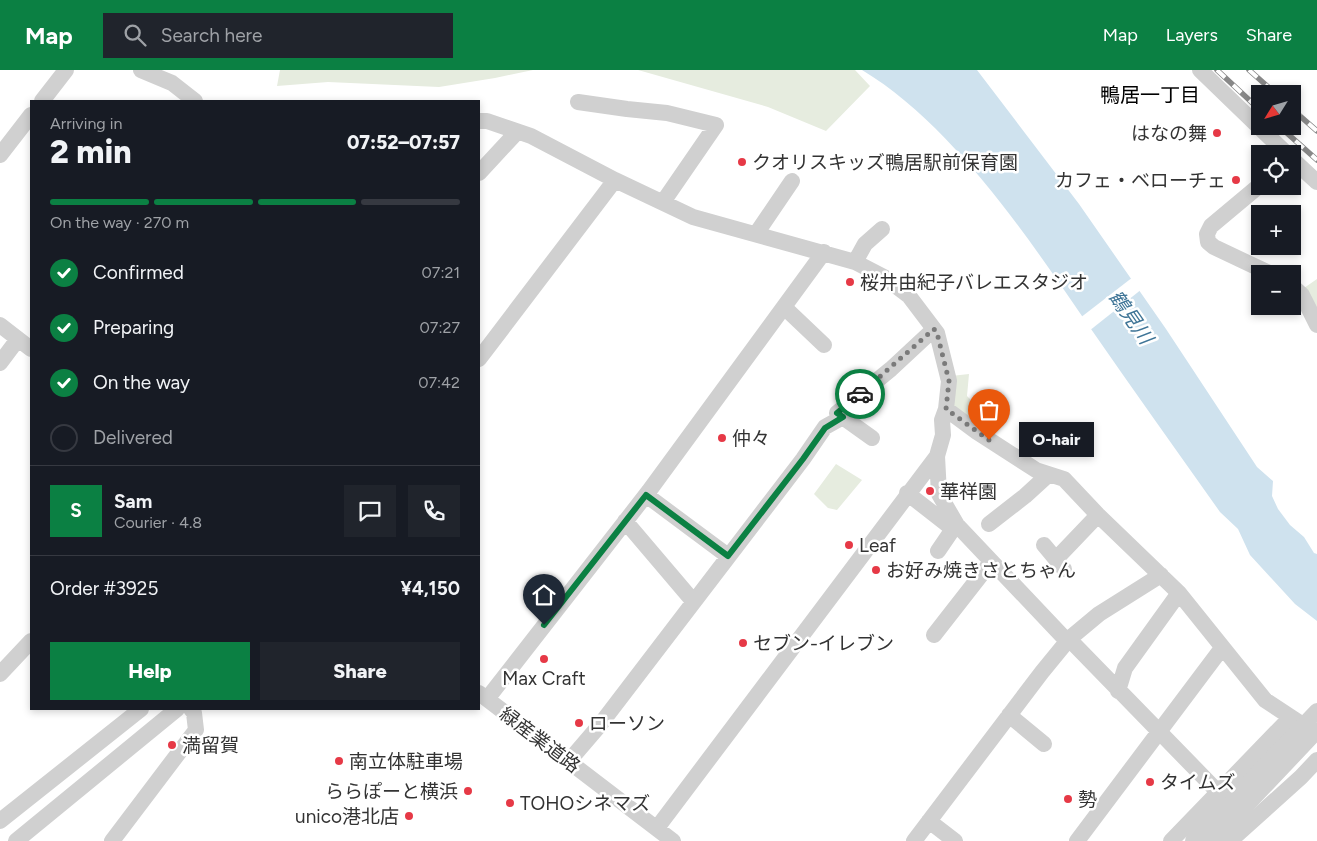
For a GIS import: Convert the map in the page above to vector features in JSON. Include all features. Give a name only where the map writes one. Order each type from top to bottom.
[{"type":"street","points":[[43,100],[66,70]]},
{"type":"street","points":[[141,70],[172,83],[194,100]]},
{"type":"street","points":[[1200,70],[1278,145]]},
{"type":"street","points":[[578,102],[667,113],[716,125],[663,202]]},
{"type":"street","points":[[3,146],[30,116]]},
{"type":"street","points":[[480,121],[488,121],[531,136],[615,180],[692,217],[824,252],[854,262],[884,277],[909,296],[937,333],[949,381],[946,409],[942,420],[943,435],[937,456],[939,494],[955,527]]},
{"type":"street","points":[[480,172],[517,132]]},
{"type":"street","points":[[1301,167],[1317,182]]},
{"type":"street","points":[[480,358],[615,180]]},
{"type":"street","points":[[756,234],[792,182]]},
{"type":"street","points":[[1251,193],[1211,226],[1207,234],[1208,242],[1219,250],[1252,265]]},
{"type":"street","points":[[854,262],[865,244],[882,228]]},
{"type":"street","points":[[483,696],[646,495],[824,252]]},
{"type":"street","points":[[1301,294],[1317,325]]},
{"type":"street","points":[[784,306],[824,344]]},
{"type":"street","points":[[0,325],[30,348]]},
{"type":"street","points":[[872,438],[837,413],[891,369],[934,329]]},
{"type":"street","points":[[0,363],[18,339]]},
{"type":"street","points":[[946,409],[976,432],[1036,470],[1064,479],[1098,515],[1179,593],[1265,700],[1290,718],[1317,732],[1231,800],[1171,841]]},
{"type":"street","points":[[569,761],[599,726],[825,428],[843,417]]},
{"type":"street","points":[[657,828],[907,493],[937,456]]},
{"type":"street","points":[[989,524],[1048,475]]},
{"type":"street","points":[[907,493],[955,527],[1159,732],[1231,800]]},
{"type":"street","points":[[646,495],[728,556]]},
{"type":"street","points":[[1044,545],[1060,564],[1098,515]]},
{"type":"street","points":[[625,521],[693,601]]},
{"type":"street","points":[[938,551],[955,527]]},
{"type":"street","points":[[934,635],[991,562]]},
{"type":"street","points":[[914,841],[1068,640],[1099,614],[1160,575]]},
{"type":"street","points":[[1118,691],[1125,668],[1179,593]]},
{"type":"street","points":[[0,674],[30,642]]},
{"type":"street","points":[[1077,841],[1222,648]]},
{"type":"street","name":"緑産業道路","points":[[483,696],[674,841]]},
{"type":"street","points":[[0,822],[140,710]]},
{"type":"street","points":[[16,841],[176,710]]},
{"type":"street","points":[[112,841],[196,730],[194,713],[192,710]]},
{"type":"street","points":[[1193,841],[1317,711]]},
{"type":"street","points":[[1009,715],[1044,744]]},
{"type":"street","points":[[1212,841],[1231,800],[1290,718]]},
{"type":"street","points":[[1230,841],[1301,777],[1317,760]]},
{"type":"street","points":[[929,820],[955,841]]},
{"type":"shaded area","points":[[280,70],[533,70],[439,87],[328,82],[277,86]]},
{"type":"shaded area","points":[[638,70],[855,70],[870,86],[826,131],[768,107]]},
{"type":"shaded area","points":[[1317,279],[1317,314],[1304,288]]},
{"type":"shaded area","points":[[969,374],[967,396],[979,408],[969,422],[950,409],[951,376]]},
{"type":"shaded area","points":[[836,464],[862,480],[837,510],[828,508],[814,494]]},
{"type":"water","name":"鶴見川","points":[[862,70],[977,70],[1079,204],[1166,329],[1257,467],[1273,481],[1272,496],[1278,509],[1290,525],[1304,537],[1314,553],[1317,554],[1317,621],[1295,604],[1250,555],[1238,529],[1220,512],[1043,259],[989,188],[959,153],[928,122],[896,94]]},
{"type":"pier","points":[[1133,277],[1142,289],[1089,331],[1080,318]]},
{"type":"railway","points":[[1217,70],[1251,102]]},
{"type":"railway","points":[[1249,70],[1266,85]]},
{"type":"railway","points":[[1301,117],[1317,131]]},
{"type":"railway","points":[[1289,135],[1317,160]]},
{"type":"way so far","points":[[860,394],[891,369],[934,329],[937,333],[949,381],[946,409],[989,440]]},
{"type":"place","name":"はなの舞","points":[[1217,133]]},
{"type":"place","name":"クオリスキッズ鴨居駅前保育園","points":[[742,162]]},
{"type":"place","name":"カフェ・ベローチェ","points":[[1236,180]]},
{"type":"place","name":"桜井由紀子バレエスタジオ","points":[[850,282]]},
{"type":"place","name":"仲々","points":[[722,438]]},
{"type":"place","name":"O-hair","points":[[989,440]]},
{"type":"place","name":"華祥園","points":[[930,491]]},
{"type":"place","name":"Leaf","points":[[849,545]]},
{"type":"place","name":"お好み焼きさとちゃん","points":[[876,570]]},
{"type":"place","name":"セブン-イレブン","points":[[743,643]]},
{"type":"place","name":"Max Craft","points":[[544,659]]},
{"type":"place","name":"ローソン","points":[[579,723]]},
{"type":"place","name":"満留賀","points":[[172,745]]},
{"type":"place","name":"南立体駐車場","points":[[339,761]]},
{"type":"place","name":"タイムズ","points":[[1150,782]]},
{"type":"place","name":"ららぽーと横浜","points":[[468,791]]},
{"type":"place","name":"勢","points":[[1068,799]]},
{"type":"place","name":"TOHOシネマズ","points":[[510,803]]},
{"type":"place","name":"unico港北店","points":[[409,816]]},
{"type":"district","name":"鴨居一丁目","points":[[1150,95]]},
{"type":"route","points":[[544,625],[646,495],[728,556],[825,428],[843,417],[837,413],[860,394]]}]
